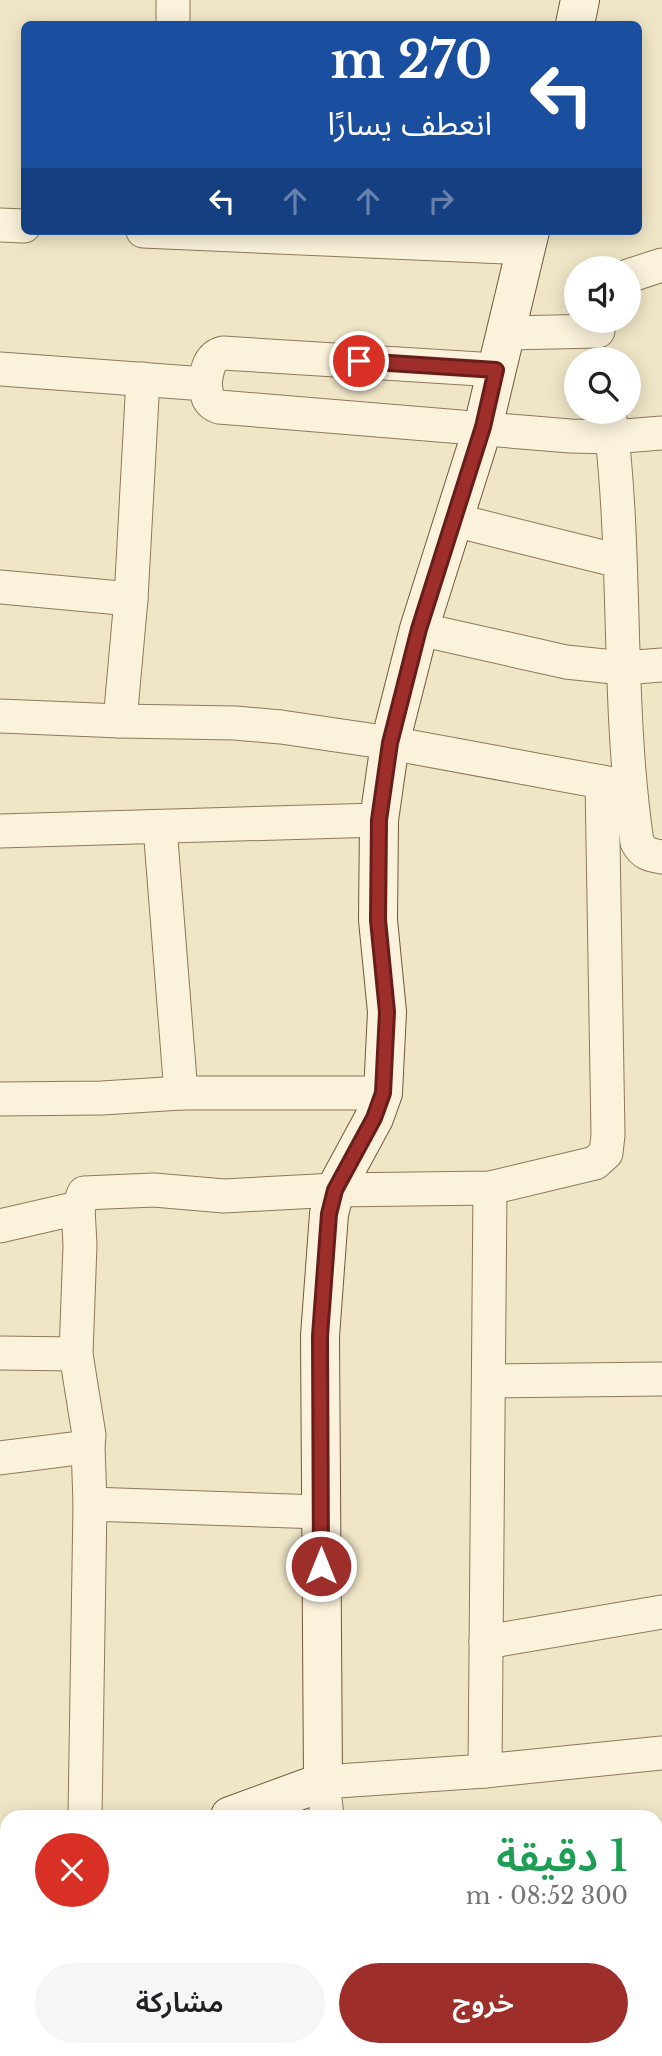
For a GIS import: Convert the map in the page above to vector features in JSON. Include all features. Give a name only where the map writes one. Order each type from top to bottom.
[{"type":"street","points":[[173,0],[173,21]]},
{"type":"street","points":[[556,0],[580,0],[576,21]]},
{"type":"street","points":[[0,226],[21,226]]},
{"type":"street","points":[[324,235],[529,240],[483,427],[419,629],[390,743],[379,820],[378,920],[387,1012],[383,1093],[374,1118],[335,1190],[329,1214],[320,1336],[325,1799]]},
{"type":"street","points":[[641,272],[662,265]]},
{"type":"street","points":[[504,333],[599,337]]},
{"type":"street","points":[[496,370],[223,353],[217,354],[208,365],[205,384],[207,399],[219,407],[570,436],[611,424],[662,433]]},
{"type":"street","points":[[0,369],[205,384]]},
{"type":"street","points":[[120,722],[131,599],[143,379]]},
{"type":"street","points":[[85,1810],[89,1435],[76,1354],[80,1245],[78,1208],[84,1193],[153,1190],[224,1196],[335,1190],[490,1188],[595,1163],[606,1153],[615,784],[623,668],[611,424]]},
{"type":"street","points":[[454,520],[619,561]]},
{"type":"street","points":[[0,587],[131,599]]},
{"type":"street","points":[[419,629],[566,662],[623,668],[662,665]]},
{"type":"street","points":[[0,716],[258,725],[306,730],[615,784]]},
{"type":"street","points":[[615,784],[641,850],[649,855],[662,857]]},
{"type":"street","points":[[0,831],[379,820]]},
{"type":"street","points":[[160,827],[181,1093]]},
{"type":"street","points":[[0,1099],[102,1098],[181,1093],[383,1093]]},
{"type":"street","points":[[485,1771],[490,1188]]},
{"type":"street","points":[[0,1226],[78,1208]]},
{"type":"street","points":[[0,1353],[76,1354]]},
{"type":"street","points":[[489,1381],[662,1379]]},
{"type":"street","points":[[0,1458],[88,1445]]},
{"type":"street","points":[[90,1504],[321,1512]]},
{"type":"street","points":[[486,1642],[662,1612]]},
{"type":"street","points":[[264,1810],[485,1771],[662,1753]]},
{"type":"route","points":[[321,1566],[320,1336],[329,1214],[335,1190],[374,1118],[383,1093],[387,1012],[378,920],[379,820],[390,743],[419,629],[483,427],[496,370],[359,361]]}]
